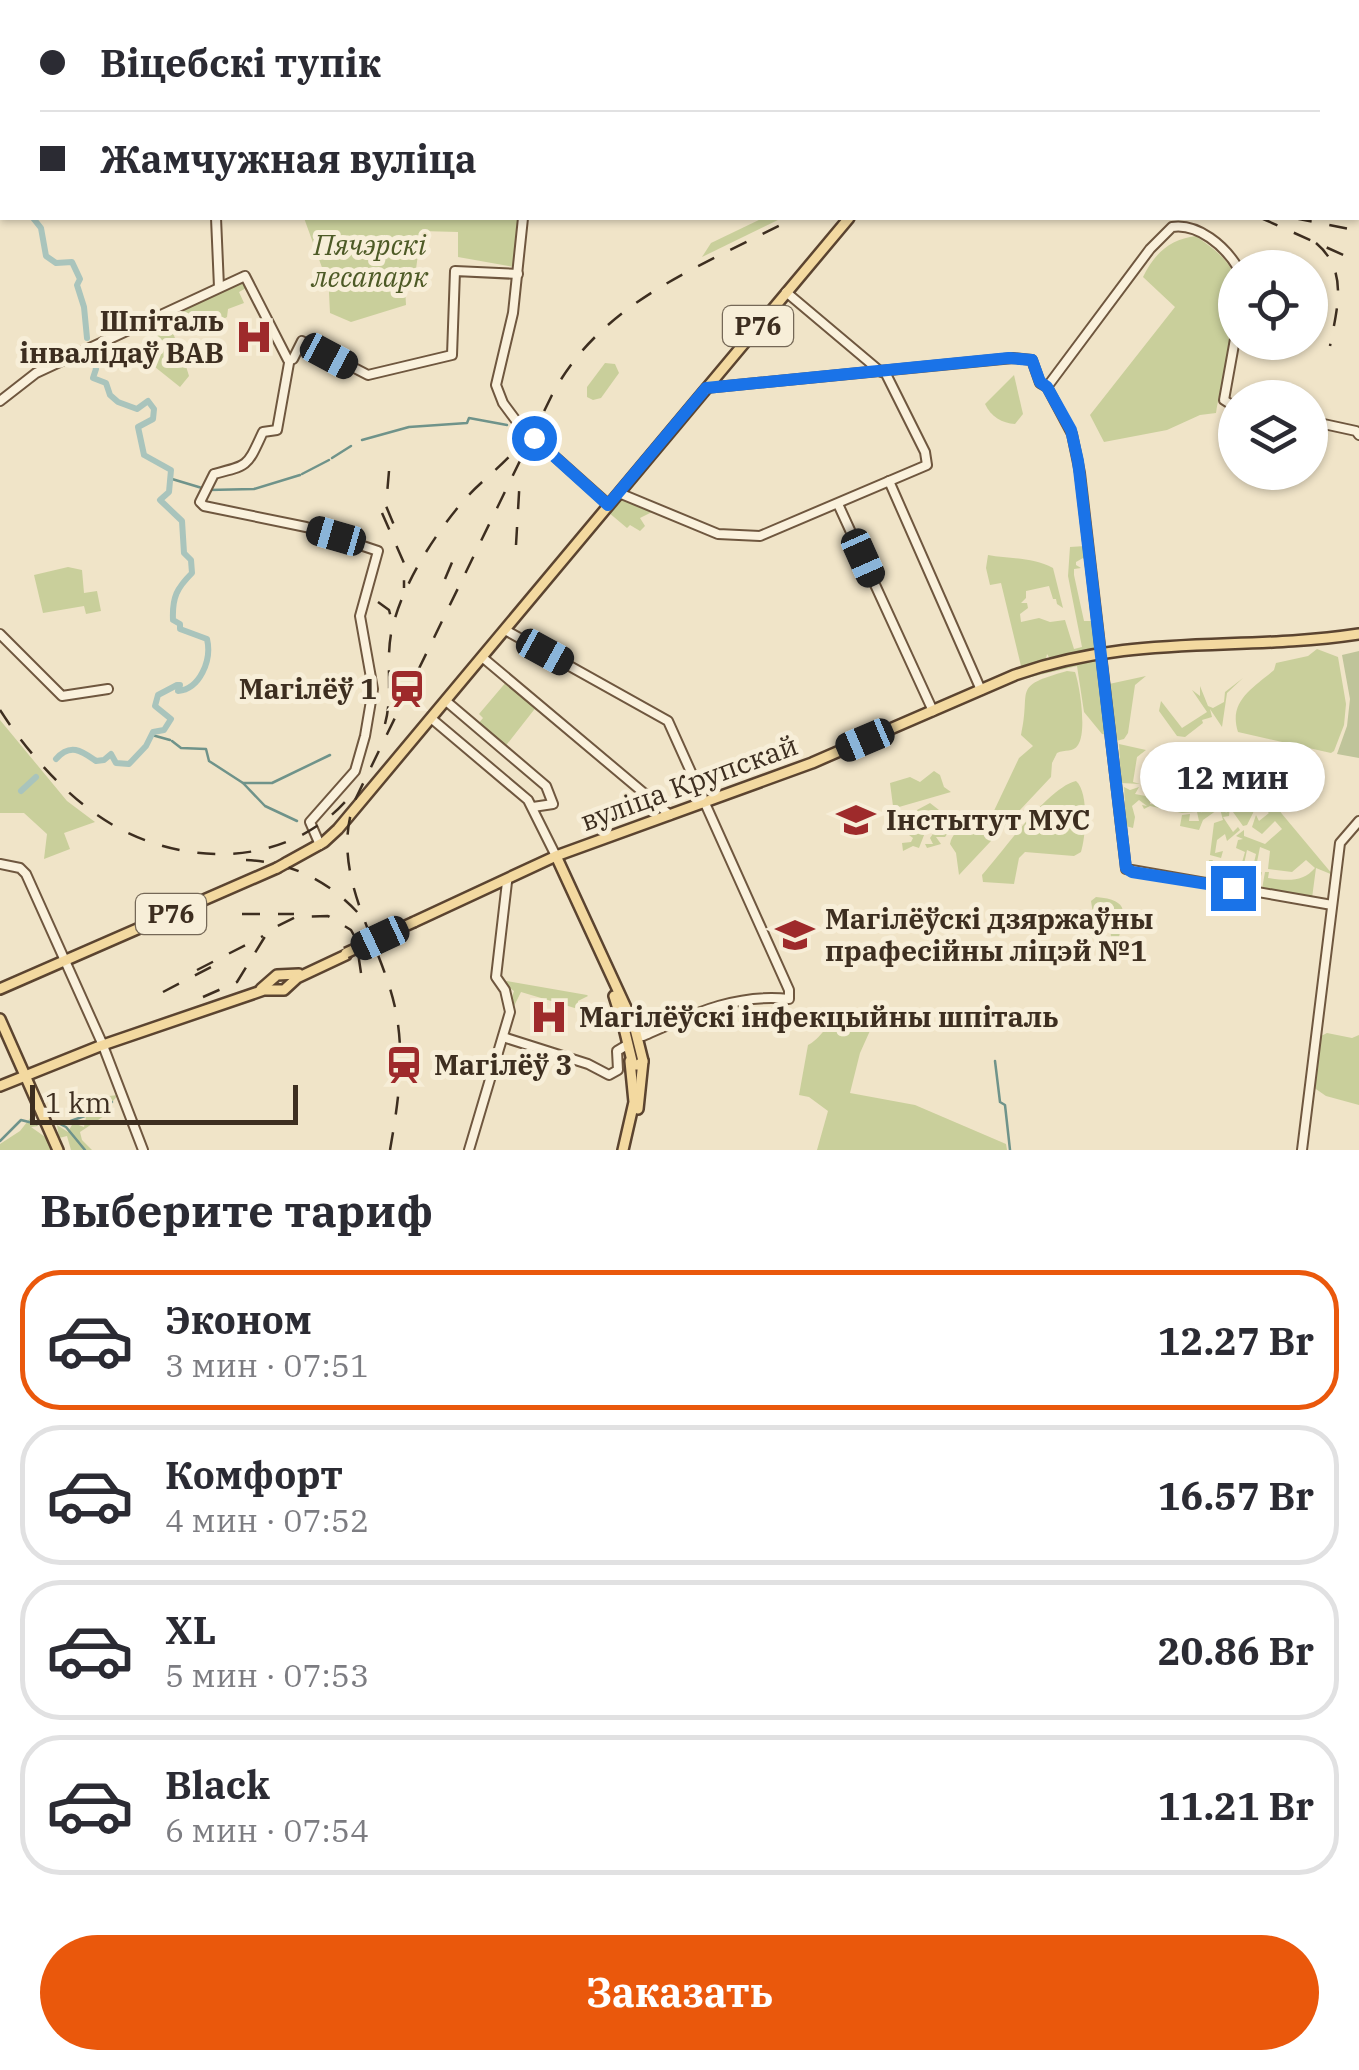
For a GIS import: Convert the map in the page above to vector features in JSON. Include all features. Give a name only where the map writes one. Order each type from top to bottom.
[{"type":"main road","points":[[216,220],[218,288]]},
{"type":"main road","points":[[523,220],[513,313],[496,385],[503,403],[533,438],[608,505]]},
{"type":"main road","name":"Р76","points":[[0,989],[320,845],[432,719],[847,220]]},
{"type":"main road","points":[[1047,387],[1150,249],[1172,227],[1186,226],[1203,233],[1224,250]]},
{"type":"main road","points":[[320,845],[310,822],[356,769],[373,702],[370,662],[360,616],[377,550],[306,527],[202,505],[202,495],[214,474],[242,466],[254,456],[263,432],[277,430],[290,361],[302,341],[364,374],[452,356],[455,270],[518,274]]},
{"type":"main road","points":[[0,401],[33,375],[246,276],[290,361]]},
{"type":"main road","points":[[618,493],[706,530],[740,536],[772,533],[926,465],[925,452],[883,372],[786,292]]},
{"type":"main road","points":[[706,388],[1013,358],[1032,360],[1040,382],[1047,387],[1071,430],[1075,446],[1128,870],[1332,905]]},
{"type":"main road","points":[[1328,425],[1356,431],[1359,436]]},
{"type":"main road","points":[[890,481],[981,690]]},
{"type":"main road","points":[[838,504],[933,711]]},
{"type":"main road","points":[[503,1037],[588,1064],[609,1075],[618,1070],[617,1050],[627,1046],[636,1033],[730,1002],[760,997],[789,999],[789,990],[668,720],[505,630]]},
{"type":"main road","points":[[0,634],[62,696],[108,688]]},
{"type":"main road","name":"вуліца Крупскай","points":[[706,803],[1035,668],[1102,653],[1359,636]]},
{"type":"main road","name":"вуліца Крупскай","points":[[556,858],[822,762],[1016,678],[1102,653]]},
{"type":"main road","points":[[482,657],[670,816]]},
{"type":"main road","name":"вуліца Крупскай","points":[[446,700],[546,786],[553,804],[533,807]]},
{"type":"main road","points":[[432,719],[533,807],[636,1033],[643,1061],[641,1096],[624,1150]]},
{"type":"main road","points":[[1302,1150],[1340,844],[1359,821]]},
{"type":"main road","points":[[463,901],[556,858]]},
{"type":"main road","points":[[0,1085],[102,1044],[264,988],[284,990],[286,981],[296,976],[556,858]]},
{"type":"main road","points":[[0,864],[26,872],[102,1044],[142,1150]]},
{"type":"main road","points":[[468,1150],[510,1008],[496,977],[507,882]]},
{"type":"main road","points":[[2,1031],[57,1150]]},
{"type":"main road","points":[[624,1150],[634,1102],[627,1046]]},
{"type":"main road","points":[[630,1058],[636,1066],[643,1061]]},
{"type":"green space","name":"Пячэрскі лесапарк","points":[[305,220],[519,220],[514,267],[458,257],[458,232],[421,231],[415,277],[405,288],[406,305],[351,322],[330,313],[328,273],[324,273]]},
{"type":"green space","points":[[759,220],[778,220],[702,257],[711,243]]},
{"type":"green space","points":[[1196,236],[1218,254],[1218,360],[1227,360],[1223,380],[1218,380],[1216,413],[1200,415],[1167,430],[1104,442],[1090,415],[1175,307],[1143,277],[1152,261],[1178,240]]},
{"type":"green space","points":[[244,280],[248,287],[239,292],[244,303],[228,309],[227,317],[198,333],[184,320],[172,325],[167,315]]},
{"type":"green space","points":[[165,316],[183,346],[180,347],[189,376],[180,387],[155,367],[160,341],[151,323]]},
{"type":"green space","points":[[605,363],[615,364],[619,373],[601,398],[593,400],[587,397],[587,387]]},
{"type":"green space","points":[[1014,375],[1023,414],[1015,424],[997,418],[985,404]]},
{"type":"green space","points":[[621,496],[654,511],[640,518],[645,526],[640,531],[630,525],[627,528],[608,512]]},
{"type":"green space","points":[[1085,546],[1087,561],[1083,558],[1076,562],[1081,568],[1074,569],[1074,575],[1084,621],[1093,621],[1096,648],[1052,662],[1049,661],[1083,652],[1050,659],[1047,654],[1046,659],[988,683],[1047,663],[981,688],[983,683],[1021,666],[1001,583],[990,585],[988,555],[1029,560],[1053,568],[1063,608],[1053,599],[1049,586],[1026,591],[1021,603],[1027,603],[1028,608],[1020,614],[1021,622],[1039,618],[1050,622],[1065,620],[1074,649],[1082,647],[1068,576],[1070,547]]},
{"type":"green space","points":[[68,567],[82,570],[84,593],[97,591],[101,611],[86,614],[84,606],[43,613],[34,575]]},
{"type":"green space","points":[[1317,649],[1338,657],[1346,704],[1344,725],[1334,751],[1238,732],[1236,712],[1244,696],[1274,670],[1276,663],[1308,656]]},
{"type":"green space","points":[[1359,651],[1359,758],[1337,754],[1347,726],[1350,699],[1342,655]]},
{"type":"green space","points":[[1096,658],[1100,663],[1108,735],[1102,734],[1084,712],[1077,666],[1014,681],[1093,659],[1096,662]]},
{"type":"green space","points":[[1075,672],[1081,698],[1082,730],[1078,745],[1057,753],[1051,777],[959,875],[956,853],[950,844],[952,837],[992,815],[1019,758],[1033,746],[1021,735],[1027,691],[1037,681]]},
{"type":"green space","points":[[1146,676],[1135,685],[1128,733],[1116,741],[1109,684]]},
{"type":"green space","points":[[1243,678],[1227,693],[1222,727],[1210,709],[1212,717],[1202,720],[1185,737],[1177,736],[1159,711],[1161,701],[1182,728],[1207,712],[1192,690],[1200,696],[1200,686],[1208,706],[1213,708],[1224,702],[1225,692]]},
{"type":"green space","points":[[507,681],[537,706],[504,748],[478,724],[483,718],[479,714]]},
{"type":"green space","points":[[0,720],[67,801],[95,822],[64,833],[70,849],[44,859],[47,834],[24,813],[0,813]]},
{"type":"green space","points":[[1119,744],[1146,750],[1137,757],[1133,782],[1140,784],[1121,783]]},
{"type":"green space","points":[[1234,744],[1253,749],[1241,758],[1333,875],[1316,868],[1312,898],[1262,889],[1265,872],[1269,872],[1268,878],[1276,879],[1306,876],[1315,868],[1306,860],[1292,872],[1268,869],[1270,851],[1260,847],[1256,867],[1256,854],[1247,850],[1244,864],[1250,866],[1241,866],[1245,852],[1236,848],[1238,840],[1243,839],[1236,836],[1244,830],[1244,836],[1265,844],[1282,829],[1275,821],[1262,834],[1252,827],[1256,815],[1259,821],[1269,813],[1264,809],[1269,806],[1266,802],[1254,811],[1247,825],[1243,826],[1233,812],[1253,792],[1251,789],[1240,797],[1252,787],[1247,774],[1241,779],[1247,776],[1250,783],[1223,803],[1230,806],[1229,816],[1223,817],[1233,832],[1238,827],[1240,830],[1227,841],[1225,834],[1217,840],[1215,853],[1223,851],[1221,858],[1210,855],[1214,823],[1223,820],[1220,809],[1227,813],[1216,799],[1218,792],[1205,789],[1190,801],[1157,798],[1156,791],[1162,793],[1168,785],[1168,789],[1180,791],[1182,785],[1183,791],[1194,792],[1191,781],[1174,781],[1176,766],[1171,761],[1164,781],[1171,782],[1161,786],[1163,771],[1160,773],[1157,766],[1152,783],[1156,785],[1158,781],[1157,788],[1141,786],[1145,779],[1144,762],[1163,763],[1169,757],[1194,776],[1199,773],[1195,780],[1202,787],[1217,786],[1238,773],[1246,773]]},
{"type":"green space","points":[[934,771],[951,792],[893,806],[890,783],[910,777],[920,782]]},
{"type":"green space","points":[[1076,781],[1085,804],[1081,852],[1074,856],[1025,852],[1019,858],[1014,884],[983,882],[982,875],[1039,808],[1064,786]]},
{"type":"green space","points":[[1124,787],[1139,787],[1135,794],[1151,797],[1150,804],[1191,809],[1208,798],[1212,800],[1201,813],[1215,800],[1220,808],[1203,820],[1199,830],[1180,826],[1182,815],[1190,814],[1189,821],[1199,821],[1197,812],[1150,806],[1144,809],[1142,805],[1147,806],[1139,800],[1132,806],[1133,828],[1126,826]]},
{"type":"green space","points":[[930,803],[953,821],[953,826],[945,837],[936,837],[941,844],[927,848],[925,844],[933,844],[930,838],[935,831],[934,825],[925,822],[919,848],[913,846],[903,851],[902,843],[913,838],[901,829],[899,814],[906,813],[913,824],[917,810]]},
{"type":"green space","points":[[1209,860],[1213,860],[1209,867],[1230,872],[1262,872],[1258,889],[1205,880]]},
{"type":"green space","points":[[1096,897],[1115,901],[1123,910],[1118,941],[1111,938],[1110,924],[1093,914],[1091,901]]},
{"type":"green space","points":[[503,983],[588,996],[578,1001],[578,1009],[521,992],[514,1006],[514,991]]},
{"type":"green space","points":[[834,1012],[873,1024],[860,1053],[850,1093],[915,1105],[1006,1144],[1007,1150],[817,1150],[828,1111],[809,1097],[799,1095],[808,1045],[824,1031]]},
{"type":"green space","points":[[1327,1033],[1352,1038],[1359,1035],[1359,1105],[1326,1096],[1313,1087],[1321,1036]]},
{"type":"green space","points":[[118,1095],[108,1107],[113,1110],[80,1132],[92,1150],[71,1150],[67,1136],[59,1138],[57,1125],[68,1132],[73,1123],[84,1127],[86,1117],[99,1112],[109,1096]]},
{"type":"green space","points":[[31,1117],[38,1126],[31,1127],[48,1139],[51,1150],[0,1150],[0,1144],[20,1131]]},
{"type":"waterway","points":[[35,220],[41,228],[46,256],[56,263],[72,262],[80,279],[77,285],[87,338]]},
{"type":"waterway","points":[[56,759],[72,750],[96,761],[111,754],[116,763],[129,764],[153,732],[164,730],[171,719],[155,706],[158,695],[177,685],[178,691],[193,685],[208,656],[207,639],[180,629],[180,624],[173,620],[176,594],[192,573],[191,560],[184,553],[182,521],[160,500],[169,492],[171,470],[144,455],[138,427],[153,419],[154,409],[148,401],[137,409],[118,402],[110,395],[106,383],[93,378],[93,357]]},
{"type":"waterway","points":[[362,440],[409,427],[467,423],[469,418],[507,425]]},
{"type":"waterway","points":[[332,458],[351,446]]},
{"type":"waterway","points":[[302,474],[329,460]]},
{"type":"waterway","points":[[208,490],[254,489],[300,475]]},
{"type":"waterway","points":[[172,479],[202,488]]},
{"type":"waterway","points":[[152,735],[170,740]]},
{"type":"waterway","points":[[172,741],[181,748],[206,749],[209,761],[243,783],[272,783],[330,755]]},
{"type":"waterway","points":[[21,791],[36,777]]},
{"type":"waterway","points":[[243,783],[265,806],[297,821]]},
{"type":"waterway","points":[[995,1061],[1010,1150]]},
{"type":"waterway","points":[[62,1124],[99,1111],[112,1102]]},
{"type":"waterway","points":[[0,1141],[21,1120],[37,1124]]},
{"type":"waterway","points":[[56,1122],[66,1127],[85,1150]]},
{"type":"railway","points":[[390,1150],[399,1081],[399,1030],[389,985],[352,880],[349,826],[356,798],[552,395],[573,362],[598,334],[658,289],[790,220]]},
{"type":"railway","points":[[1265,220],[1359,262]]},
{"type":"railway","points":[[1304,220],[1359,231]]},
{"type":"railway","points":[[1316,243],[1337,278],[1330,346]]},
{"type":"railway","points":[[385,724],[390,637],[413,575],[454,513],[524,439]]},
{"type":"railway","points":[[389,471],[386,506],[394,525]]},
{"type":"railway","points":[[516,545],[520,476]]},
{"type":"railway","points":[[382,513],[404,563],[404,588]]},
{"type":"railway","points":[[445,579],[458,548]]},
{"type":"railway","points":[[378,602],[389,610],[393,625]]},
{"type":"railway","points":[[0,710],[19,738],[67,791],[124,831],[158,845],[230,854],[265,849],[299,837],[329,817],[355,790]]},
{"type":"railway","points":[[246,860],[308,875],[359,914]]},
{"type":"railway","points":[[242,914],[294,914]]},
{"type":"railway","points":[[203,997],[237,982],[269,930],[296,917],[328,916],[351,930],[361,973]]},
{"type":"railway","points":[[197,970],[263,936]]},
{"type":"railway","points":[[163,992],[211,967]]},
{"type":"place","name":"Шпіталь інвалідаў ВАВ","points":[[254,337]]},
{"type":"place","name":"Магілёў 1","points":[[407,689]]},
{"type":"place","name":"Інстытут МУС","points":[[856,820]]},
{"type":"place","name":"Магілёўскі дзяржаўны прафесійны ліцэй №1","points":[[795,935]]},
{"type":"place","name":"Магілёўскі інфекцыйны шпіталь","points":[[549,1017]]},
{"type":"place","name":"Магілёў 3","points":[[404,1065]]},
{"type":"route","points":[[534,438],[608,505],[706,388],[1009,358],[1032,360],[1040,382],[1047,387],[1071,430],[1078,461],[1126,868],[1233,888]]}]
